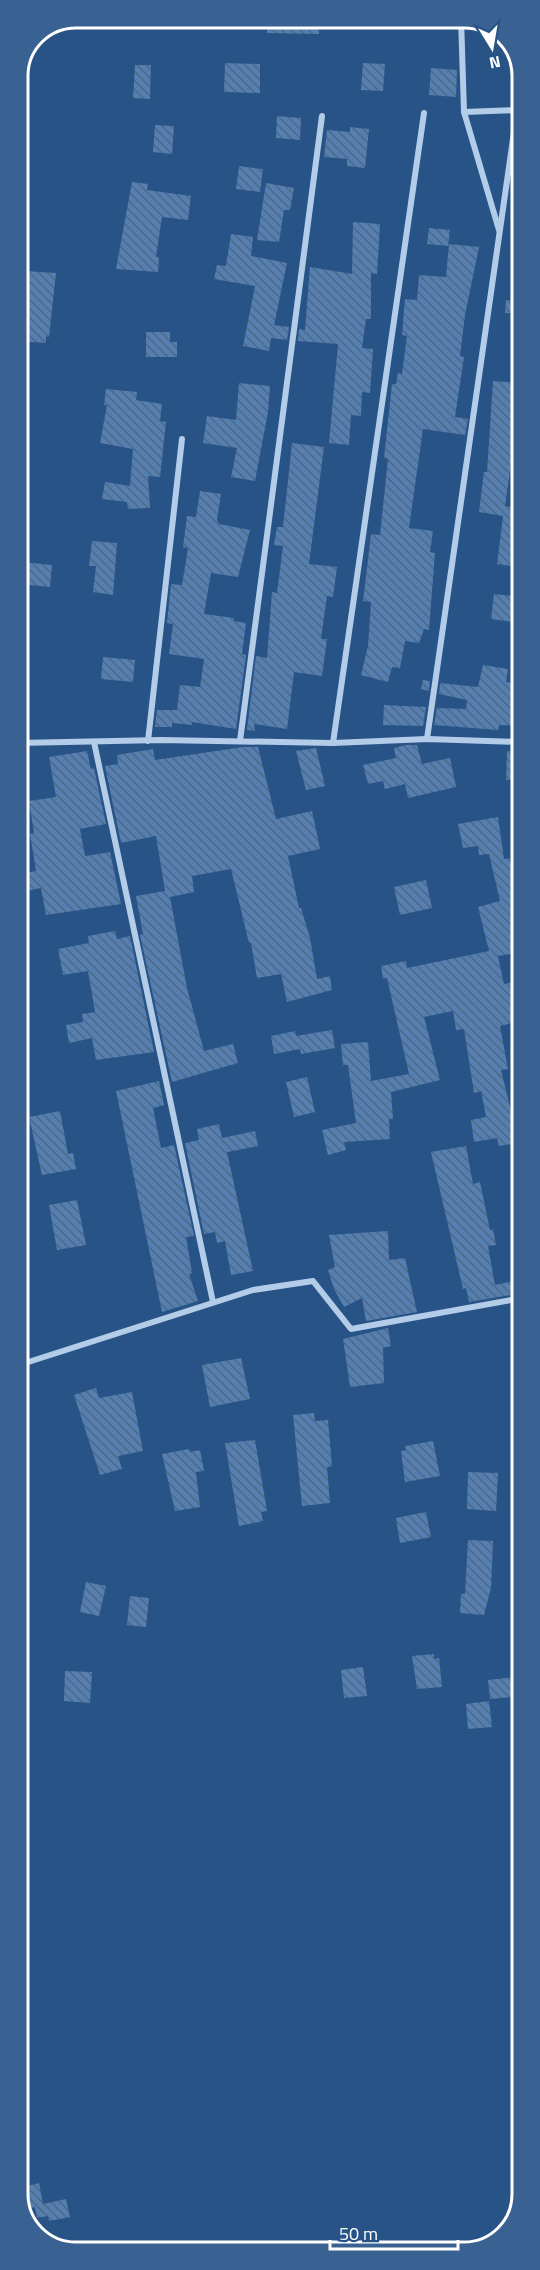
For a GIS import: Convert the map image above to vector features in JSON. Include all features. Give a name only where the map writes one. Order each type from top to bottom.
[{"type":"street","points":[[461,29],[464,112],[500,233]]},
{"type":"street","points":[[464,112],[512,110]]},
{"type":"street","points":[[333,743],[424,113]]},
{"type":"street","points":[[240,741],[322,116]]},
{"type":"street","points":[[427,739],[512,155]]},
{"type":"street","points":[[148,741],[182,439]]},
{"type":"street","points":[[28,743],[240,741],[333,743],[427,739],[512,742]]},
{"type":"street","points":[[94,742],[213,1302]]},
{"type":"street","points":[[28,1362],[253,1290],[313,1281],[351,1329],[512,1300]]},
{"type":"building","points":[[267,28],[319,29],[319,34],[267,33]]},
{"type":"building","points":[[225,63],[260,64],[260,93],[224,92]]},
{"type":"building","points":[[363,63],[385,64],[383,91],[361,90]]},
{"type":"building","points":[[135,65],[151,65],[150,99],[133,98]]},
{"type":"building","points":[[431,68],[457,70],[456,97],[429,95]]},
{"type":"building","points":[[277,116],[301,118],[300,140],[276,138]]},
{"type":"building","points":[[155,125],[174,126],[172,154],[153,152]]},
{"type":"building","points":[[350,127],[369,129],[365,168],[347,166],[347,159],[324,157],[327,130],[350,132]]},
{"type":"building","points":[[239,166],[263,169],[260,192],[236,189]]},
{"type":"building","points":[[132,182],[148,184],[147,190],[191,196],[188,220],[162,217],[156,257],[159,257],[158,272],[116,269]]},
{"type":"building","points":[[266,183],[294,188],[290,210],[284,210],[279,242],[257,240]]},
{"type":"building","points":[[353,222],[380,224],[377,274],[371,273],[371,319],[366,319],[362,348],[373,349],[370,393],[362,392],[361,416],[351,415],[349,445],[329,443],[338,344],[298,341],[299,329],[305,330],[310,267],[352,274]]},
{"type":"building","points":[[429,228],[450,230],[448,246],[427,244]]},
{"type":"building","points":[[231,234],[253,237],[251,256],[287,263],[274,325],[289,327],[287,340],[271,338],[269,351],[243,346],[255,286],[214,279],[217,265],[226,266]]},
{"type":"building","points":[[449,244],[479,247],[465,315],[460,356],[464,357],[455,417],[468,419],[465,435],[423,429],[409,528],[433,531],[430,552],[435,553],[429,630],[424,629],[419,643],[405,641],[400,668],[392,667],[388,682],[361,675],[368,646],[371,602],[363,601],[371,534],[380,535],[388,459],[384,458],[392,384],[396,384],[398,373],[402,374],[407,336],[402,335],[405,299],[417,300],[419,275],[446,277]]},
{"type":"building","points":[[28,271],[56,273],[49,337],[46,336],[46,343],[28,342]]},
{"type":"building","points":[[506,300],[512,300],[512,313],[505,313]]},
{"type":"building","points":[[146,332],[170,332],[170,342],[177,342],[177,357],[146,357]]},
{"type":"building","points":[[493,381],[512,382],[512,458],[505,506],[512,507],[512,566],[497,564],[503,516],[479,512],[484,472],[487,472]]},
{"type":"building","points":[[239,383],[270,386],[268,412],[255,481],[231,477],[237,448],[203,443],[207,416],[236,420]]},
{"type":"building","points":[[106,389],[137,392],[136,400],[162,404],[160,421],[166,422],[160,477],[148,476],[150,508],[128,509],[127,502],[102,499],[105,482],[130,486],[133,449],[100,443],[107,405],[104,405]]},
{"type":"building","points":[[292,443],[324,447],[309,564],[337,567],[333,597],[327,596],[321,639],[327,639],[322,676],[294,672],[287,729],[254,724],[255,731],[247,730],[256,656],[267,658],[272,592],[277,593],[283,546],[274,545],[277,527],[283,527]]},
{"type":"building","points":[[200,491],[221,494],[217,520],[219,524],[250,530],[238,577],[211,573],[204,614],[234,618],[234,621],[246,623],[242,654],[246,655],[236,729],[192,722],[192,725],[172,723],[172,727],[155,727],[157,710],[177,710],[180,685],[200,687],[204,659],[169,654],[173,624],[167,623],[171,584],[182,585],[188,548],[183,547],[187,516],[196,517]]},
{"type":"building","points":[[92,541],[117,543],[113,595],[93,592],[96,566],[89,566]]},
{"type":"building","points":[[28,563],[52,565],[50,587],[28,585]]},
{"type":"building","points":[[494,594],[512,596],[512,622],[491,619]]},
{"type":"building","points":[[103,657],[135,660],[133,682],[101,679]]},
{"type":"building","points":[[483,665],[508,669],[506,682],[512,683],[512,726],[499,725],[498,730],[434,725],[437,708],[466,709],[467,700],[439,694],[440,683],[478,687]]},
{"type":"building","points":[[423,680],[430,681],[429,691],[421,689]]},
{"type":"building","points":[[384,705],[426,707],[423,726],[383,725]]},
{"type":"building","points":[[417,745],[422,764],[450,758],[456,787],[408,798],[405,784],[385,789],[383,781],[368,784],[363,765],[396,758],[394,748]]},
{"type":"building","points":[[243,747],[258,747],[276,819],[312,811],[320,849],[288,856],[299,908],[301,908],[310,938],[317,979],[330,976],[332,990],[287,1002],[281,974],[257,978],[251,943],[249,943],[231,869],[192,876],[194,892],[170,897],[187,988],[204,1051],[233,1044],[238,1063],[172,1082],[140,935],[143,934],[136,896],[165,891],[156,836],[121,843],[105,766],[118,764],[117,755],[153,749],[155,760]]},
{"type":"building","points":[[316,748],[325,786],[306,790],[296,751]]},
{"type":"building","points":[[87,751],[91,769],[94,768],[106,824],[80,829],[85,856],[110,852],[121,904],[46,915],[41,888],[28,891],[28,872],[36,871],[30,834],[34,833],[29,801],[56,797],[49,757]]},
{"type":"building","points":[[507,751],[512,751],[512,780],[506,780]]},
{"type":"building","points":[[498,817],[504,859],[509,858],[512,866],[512,954],[498,956],[504,984],[512,982],[512,1023],[500,1026],[508,1069],[501,1070],[512,1115],[512,1144],[499,1146],[497,1138],[474,1142],[471,1120],[486,1117],[481,1091],[474,1093],[464,1029],[456,1030],[453,1011],[424,1017],[440,1080],[391,1092],[393,1119],[389,1119],[390,1139],[344,1142],[346,1150],[328,1155],[322,1130],[356,1123],[348,1065],[343,1065],[341,1044],[368,1042],[371,1081],[409,1074],[387,978],[383,979],[381,966],[406,961],[407,968],[489,951],[478,907],[500,901],[489,854],[479,855],[478,846],[463,848],[458,824]]},
{"type":"building","points":[[426,880],[432,908],[400,915],[394,887]]},
{"type":"building","points":[[115,931],[117,939],[130,936],[154,1052],[96,1060],[92,1038],[69,1043],[66,1025],[83,1022],[82,1014],[95,1012],[88,971],[63,975],[58,949],[89,943],[88,936]]},
{"type":"building","points":[[332,1030],[335,1048],[301,1054],[300,1049],[274,1054],[271,1036],[295,1031],[296,1036]]},
{"type":"building","points":[[307,1077],[315,1112],[294,1117],[286,1082]]},
{"type":"building","points":[[159,1081],[164,1105],[153,1108],[161,1148],[174,1145],[194,1236],[186,1237],[192,1273],[189,1274],[198,1301],[162,1312],[116,1091]]},
{"type":"building","points":[[60,1111],[68,1154],[73,1153],[76,1169],[42,1175],[29,1117]]},
{"type":"building","points":[[219,1124],[222,1138],[255,1131],[258,1146],[227,1152],[253,1271],[231,1275],[225,1241],[217,1243],[215,1232],[204,1234],[185,1143],[199,1140],[197,1129]]},
{"type":"building","points":[[466,1146],[473,1184],[480,1182],[490,1230],[493,1229],[496,1245],[488,1246],[495,1285],[512,1281],[512,1295],[469,1302],[466,1288],[463,1289],[431,1152]]},
{"type":"building","points":[[77,1200],[86,1245],[57,1250],[49,1205]]},
{"type":"building","points":[[388,1231],[389,1260],[405,1258],[417,1312],[366,1321],[362,1298],[344,1307],[334,1289],[328,1270],[335,1267],[329,1235]]},
{"type":"building","points":[[388,1328],[391,1346],[383,1348],[384,1383],[350,1387],[343,1339]]},
{"type":"building","points":[[241,1358],[250,1399],[210,1407],[202,1365]]},
{"type":"building","points":[[96,1388],[99,1398],[132,1392],[143,1451],[118,1456],[122,1469],[100,1475],[74,1395]]},
{"type":"building","points":[[314,1413],[315,1421],[328,1420],[332,1466],[327,1467],[330,1503],[302,1506],[293,1415]]},
{"type":"building","points":[[255,1440],[267,1511],[261,1512],[263,1521],[239,1526],[225,1443]]},
{"type":"building","points":[[433,1441],[440,1476],[405,1482],[401,1451],[406,1450],[405,1446]]},
{"type":"building","points":[[189,1449],[190,1452],[200,1450],[204,1471],[196,1472],[200,1507],[175,1511],[162,1454]]},
{"type":"building","points":[[468,1472],[498,1473],[496,1511],[467,1509]]},
{"type":"building","points":[[426,1512],[431,1537],[400,1543],[396,1518]]},
{"type":"building","points":[[468,1540],[493,1541],[491,1588],[484,1615],[460,1613],[461,1594],[465,1594]]},
{"type":"building","points":[[86,1582],[106,1586],[99,1616],[80,1612]]},
{"type":"building","points":[[130,1596],[149,1598],[146,1627],[127,1625]]},
{"type":"building","points":[[434,1654],[434,1659],[439,1658],[442,1687],[417,1689],[412,1656]]},
{"type":"building","points":[[363,1667],[367,1696],[344,1698],[341,1670]]},
{"type":"building","points":[[65,1671],[92,1672],[90,1703],[64,1701]]},
{"type":"building","points":[[512,1677],[512,1697],[490,1699],[488,1680]]},
{"type":"building","points":[[489,1701],[492,1727],[468,1729],[466,1704]]},
{"type":"building","points":[[39,2183],[43,2204],[66,2199],[70,2217],[49,2221],[48,2216],[37,2218],[35,2207],[31,2208],[29,2203],[28,2186]]}]
